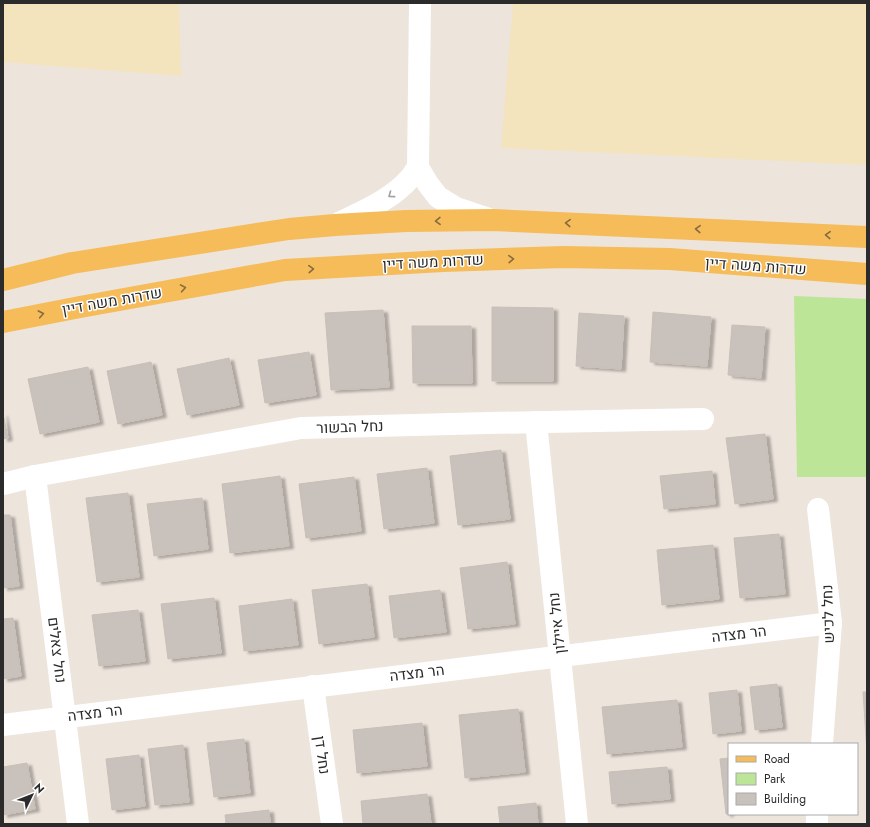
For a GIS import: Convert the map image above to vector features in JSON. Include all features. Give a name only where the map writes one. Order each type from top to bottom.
[{"type":"main road","points":[[3,280],[72,263],[289,228],[406,221],[493,220],[867,237]]},
{"type":"main road","name":"שדרות משה דיין","points":[[3,322],[285,270],[317,268],[443,261],[564,257],[670,259],[867,274]]},
{"type":"street","points":[[420,3],[418,167],[438,197],[456,208],[493,220]]},
{"type":"street","points":[[335,225],[380,203],[411,177],[418,167]]},
{"type":"street","name":"נחל הבשור","points":[[3,484],[35,476],[301,428],[703,419]]},
{"type":"street","name":"נחל איילון","points":[[536,422],[577,824]]},
{"type":"street","name":"נחל צאלים","points":[[35,476],[78,824]]},
{"type":"street","name":"נחל לכיש","points":[[818,509],[831,623],[822,743]]},
{"type":"street","name":"הר מצדה","points":[[3,725],[65,716],[831,623]]},
{"type":"street","name":"נחל דן","points":[[313,686],[332,824]]},
{"type":"green space","points":[[794,296],[867,299],[867,477],[797,477]]},
{"type":"sand","points":[[3,3],[179,3],[181,76],[3,62]]},
{"type":"sand","points":[[513,3],[867,3],[867,165],[501,148]]},
{"type":"building","points":[[492,307],[553,308],[553,381],[492,381]]},
{"type":"building","points":[[383,310],[389,387],[331,390],[325,313]]},
{"type":"building","points":[[653,312],[711,317],[707,366],[650,362]]},
{"type":"building","points":[[579,313],[624,316],[621,369],[576,366]]},
{"type":"building","points":[[732,325],[765,327],[761,378],[728,375]]},
{"type":"building","points":[[412,326],[471,326],[472,383],[413,383]]},
{"type":"building","points":[[309,352],[316,395],[265,403],[258,360]]},
{"type":"building","points":[[229,358],[239,405],[187,415],[177,369]]},
{"type":"building","points":[[151,362],[162,415],[118,424],[107,371]]},
{"type":"building","points":[[88,367],[99,422],[40,434],[28,379]]},
{"type":"building","points":[[3,414],[8,438],[3,439]]},
{"type":"building","points":[[765,434],[773,499],[735,504],[726,438]]},
{"type":"building","points":[[501,450],[510,519],[458,525],[450,456]]},
{"type":"building","points":[[427,468],[434,523],[384,529],[377,474]]},
{"type":"building","points":[[712,471],[715,504],[664,509],[660,476]]},
{"type":"building","points":[[280,476],[289,546],[230,553],[222,484]]},
{"type":"building","points":[[354,477],[361,531],[306,538],[299,484]]},
{"type":"building","points":[[128,493],[139,577],[97,582],[86,498]]},
{"type":"building","points":[[202,498],[208,549],[154,556],[147,504]]},
{"type":"building","points":[[3,515],[10,515],[19,586],[3,588]]},
{"type":"building","points":[[779,534],[785,594],[740,598],[734,538]]},
{"type":"building","points":[[713,545],[719,599],[662,605],[657,550]]},
{"type":"building","points":[[507,562],[515,624],[468,629],[460,568]]},
{"type":"building","points":[[367,584],[374,637],[319,644],[312,590]]},
{"type":"building","points":[[440,590],[446,632],[394,638],[389,596]]},
{"type":"building","points":[[214,598],[221,653],[168,659],[161,604]]},
{"type":"building","points":[[292,599],[298,645],[244,651],[239,606]]},
{"type":"building","points":[[138,610],[145,661],[99,666],[92,615]]},
{"type":"building","points":[[13,618],[21,676],[3,679],[3,619]]},
{"type":"building","points":[[777,684],[782,727],[755,730],[750,687]]},
{"type":"building","points":[[737,690],[741,731],[713,734],[709,693]]},
{"type":"building","points":[[863,692],[867,692],[867,753]]},
{"type":"building","points":[[677,700],[682,747],[607,754],[602,707]]},
{"type":"building","points":[[518,709],[525,772],[465,778],[459,715]]},
{"type":"building","points":[[422,723],[427,766],[357,773],[353,730]]},
{"type":"building","points":[[244,739],[250,793],[214,797],[207,743]]},
{"type":"building","points":[[183,745],[189,802],[155,805],[148,749]]},
{"type":"building","points":[[139,755],[145,806],[112,810],[106,759]]},
{"type":"building","points":[[728,758],[728,814],[726,814],[720,759]]},
{"type":"building","points":[[27,763],[35,809],[3,815],[3,767]]},
{"type":"building","points":[[667,767],[670,799],[612,804],[609,772]]},
{"type":"building","points":[[427,794],[431,824],[363,824],[361,801]]},
{"type":"building","points":[[536,803],[538,824],[500,824],[498,807]]},
{"type":"building","points":[[269,810],[270,824],[226,824],[225,815]]}]
